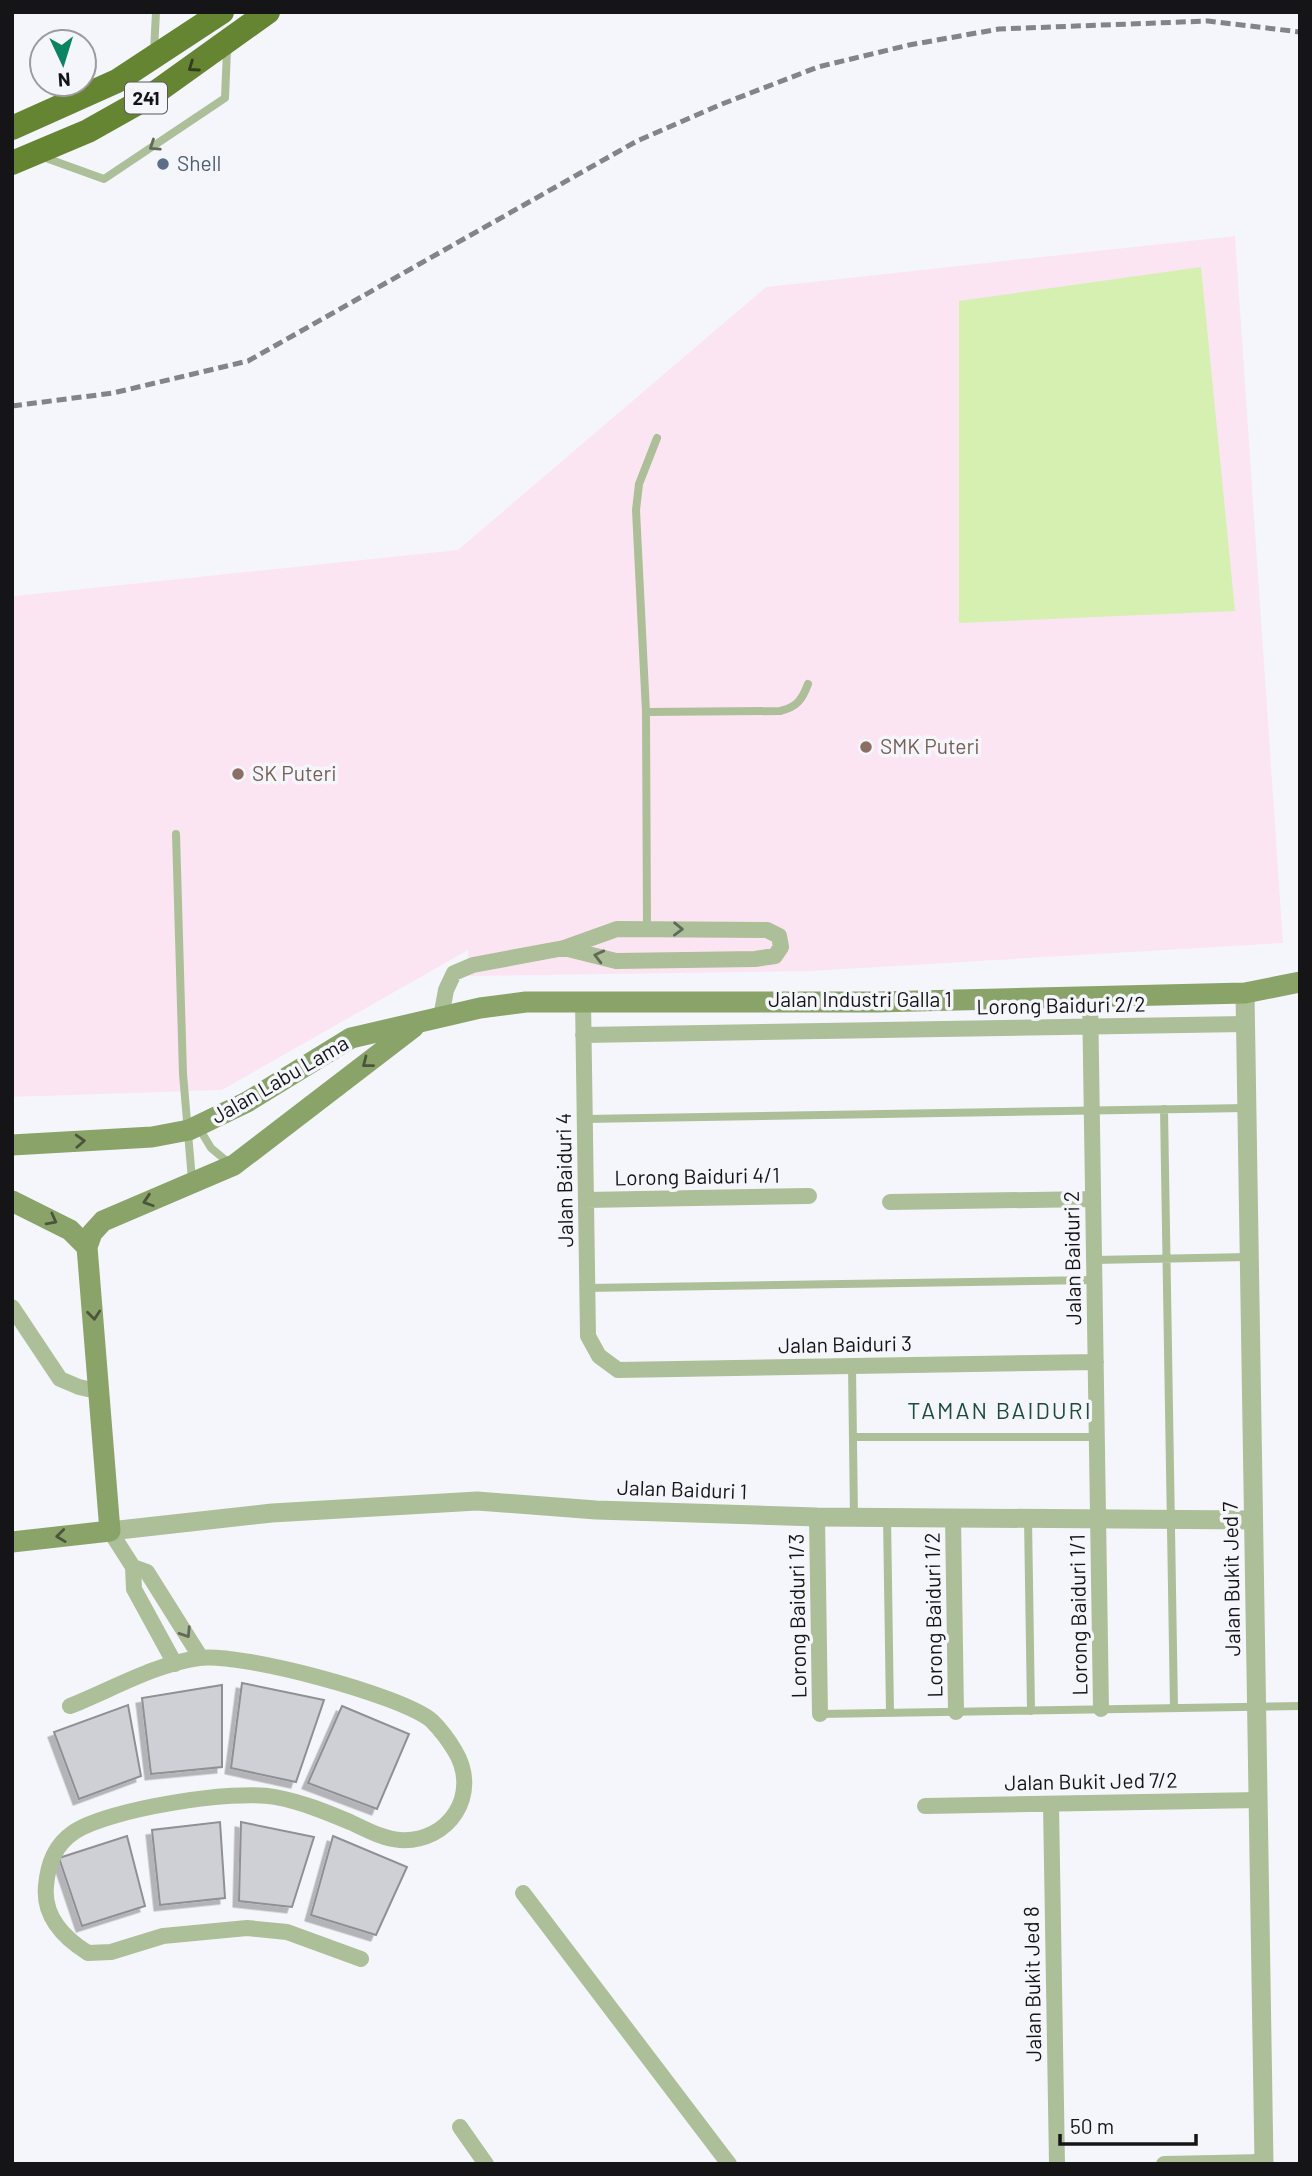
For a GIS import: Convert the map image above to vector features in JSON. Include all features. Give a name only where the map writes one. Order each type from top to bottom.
[{"type":"highway","name":"241","points":[[12,128],[117,81],[222,12]]},
{"type":"highway","name":"241","points":[[23,159],[88,131],[152,95],[268,12]]},
{"type":"main road","name":"Jalan Industri Galla 1","points":[[431,1019],[526,1002],[877,1002],[1245,993],[1300,982]]},
{"type":"main road","name":"Jalan Labu Lama","points":[[12,1145],[152,1137],[194,1129],[247,1102],[351,1038],[431,1019]]},
{"type":"main road","points":[[12,1542],[110,1531],[101,1392],[87,1247],[92,1233],[103,1221],[130,1207],[192,1184],[233,1165],[431,1019]]},
{"type":"main road","points":[[12,1201],[70,1230],[87,1247]]},
{"type":"street","points":[[431,1019],[454,973],[473,965],[565,948],[617,929],[767,930],[779,936],[782,947],[775,956],[755,959],[616,961],[565,948]]},
{"type":"street","name":"Jalan Bukit Jed 7","points":[[1245,993],[1264,2163]]},
{"type":"street","name":"Jalan Baiduri 2","points":[[1090,996],[1098,1519]]},
{"type":"street","name":"Jalan Baiduri 4","points":[[583,1000],[588,1336],[599,1356]]},
{"type":"street","name":"Lorong Baiduri 2/2","points":[[583,1035],[1245,1024]]},
{"type":"street","name":"Lorong Baiduri 4/1","points":[[586,1200],[809,1196]]},
{"type":"street","points":[[890,1202],[1093,1199]]},
{"type":"street","points":[[12,1307],[60,1379],[101,1392]]},
{"type":"street","name":"Jalan Baiduri 3","points":[[599,1356],[618,1370],[1096,1362]]},
{"type":"street","name":"Jalan Baiduri 1","points":[[110,1531],[272,1513],[477,1501],[596,1510],[817,1517],[1253,1520]]},
{"type":"street","name":"Lorong Baiduri 1/3","points":[[817,1517],[820,1714]]},
{"type":"street","name":"Lorong Baiduri 1/2","points":[[953,1518],[956,1712]]},
{"type":"street","name":"Lorong Baiduri 1/1","points":[[1098,1519],[1101,1709]]},
{"type":"street","points":[[110,1531],[133,1567],[134,1589],[175,1664]]},
{"type":"street","points":[[133,1567],[147,1572],[201,1658]]},
{"type":"street","points":[[71,1706],[175,1664],[201,1658],[241,1660],[355,1687],[431,1720],[456,1752],[465,1779],[461,1806],[441,1831],[419,1840],[397,1840],[315,1807],[273,1796],[226,1796],[141,1808],[75,1831],[54,1851],[46,1883],[48,1910],[60,1930],[88,1953],[111,1952],[163,1936],[247,1928],[288,1932],[361,1959]]},
{"type":"street","name":"Jalan Bukit Jed 7/2","points":[[925,1806],[1258,1800]]},
{"type":"street","name":"Jalan Bukit Jed 8","points":[[1051,1804],[1057,2164]]},
{"type":"street","points":[[523,1893],[729,2164]]},
{"type":"street","points":[[460,2127],[486,2164]]},
{"type":"street","points":[[1164,2164],[1264,2163]]},
{"type":"lane","points":[[154,58],[156,12]]},
{"type":"lane","points":[[23,159],[104,179],[225,99],[227,42]]},
{"type":"lane","points":[[647,929],[646,712],[636,510],[639,484],[657,438]]},
{"type":"lane","points":[[646,712],[780,711],[794,708],[803,697],[808,684]]},
{"type":"lane","points":[[176,834],[186,1100],[194,1129],[192,1184]]},
{"type":"lane","points":[[585,1119],[1247,1108]]},
{"type":"lane","points":[[1164,1109],[1174,1708]]},
{"type":"lane","points":[[194,1129],[211,1148],[233,1165]]},
{"type":"lane","points":[[1094,1259],[1249,1257]]},
{"type":"lane","points":[[587,1288],[1094,1280]]},
{"type":"lane","points":[[852,1366],[854,1517]]},
{"type":"lane","points":[[853,1437],[1097,1437]]},
{"type":"lane","points":[[887,1517],[890,1713]]},
{"type":"lane","points":[[1028,1518],[1031,1711]]},
{"type":"lane","points":[[820,1714],[1300,1706]]},
{"type":"shaded area","name":"SMK Puteri","points":[[1235,236],[1283,943],[811,971],[469,976],[468,950],[222,1090],[12,1097],[12,598],[458,550],[766,287]]},
{"type":"green space","points":[[1201,267],[1235,611],[959,623],[959,301]]},
{"type":"building","points":[[242,1683],[324,1700],[296,1782],[231,1768]]},
{"type":"building","points":[[222,1685],[222,1767],[151,1774],[142,1698]]},
{"type":"building","points":[[128,1705],[141,1776],[79,1799],[54,1732]]},
{"type":"building","points":[[342,1706],[409,1734],[377,1809],[308,1783]]},
{"type":"building","points":[[220,1822],[225,1898],[160,1905],[152,1830]]},
{"type":"building","points":[[241,1822],[314,1837],[292,1907],[239,1901]]},
{"type":"building","points":[[127,1836],[145,1906],[82,1926],[59,1858]]},
{"type":"building","points":[[333,1836],[407,1867],[376,1935],[311,1915]]},
{"type":"railway","points":[[12,406],[113,393],[248,361],[637,141],[818,67],[909,45],[999,29],[1208,21],[1300,32]]},
{"type":"place","name":"Shell","points":[[163,164]]},
{"type":"place","name":"SMK Puteri","points":[[866,747]]},
{"type":"place","name":"SK Puteri","points":[[238,774]]},
{"type":"district","name":"TAMAN BAIDURI","points":[[1000,1411]]}]
